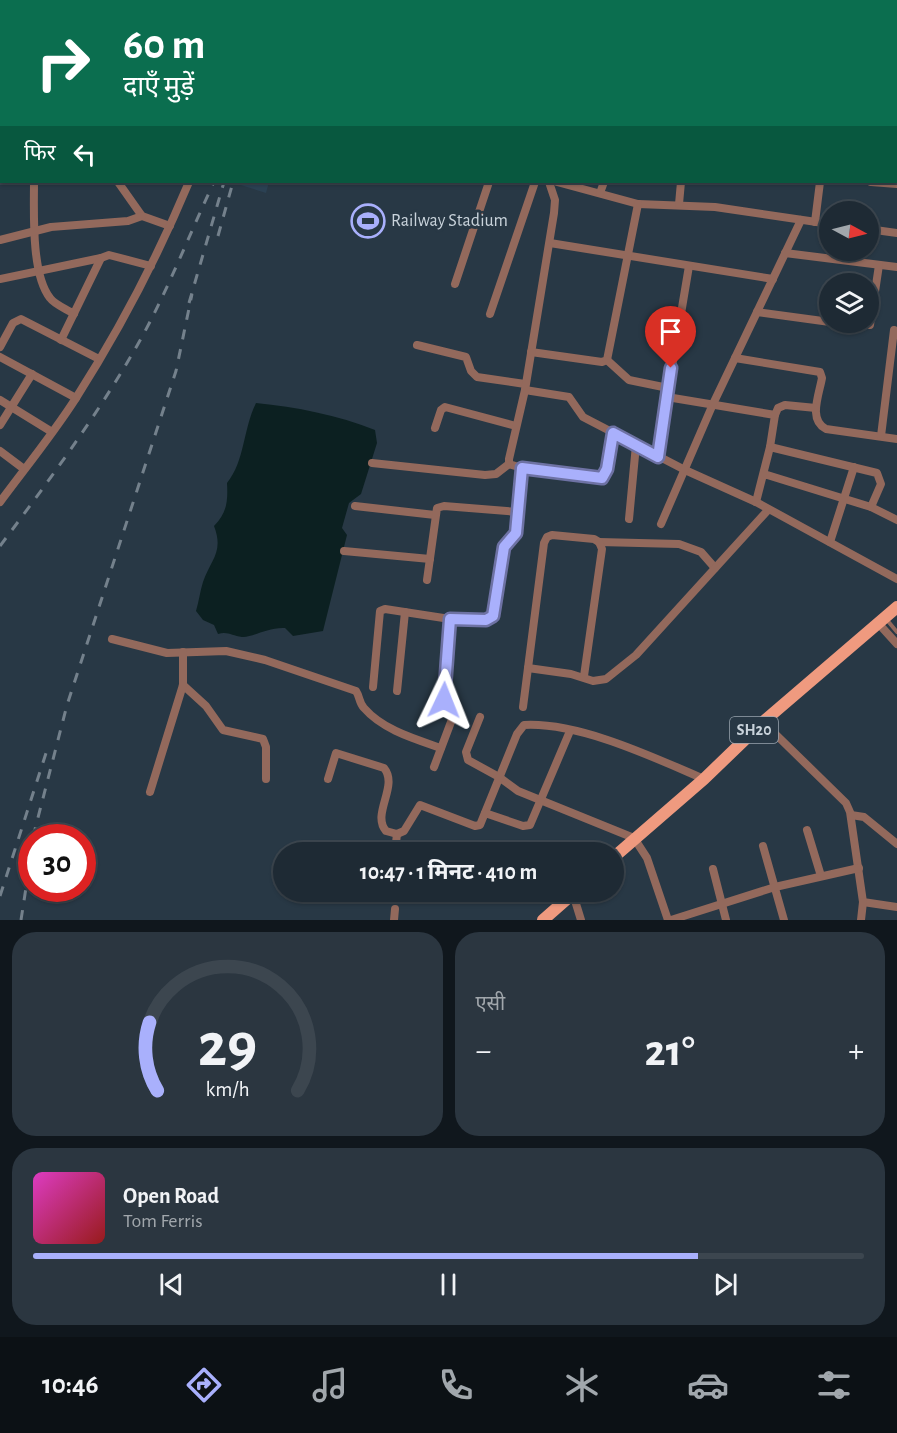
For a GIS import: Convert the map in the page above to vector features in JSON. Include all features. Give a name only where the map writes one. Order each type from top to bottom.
[{"type":"main road","name":"SH20","points":[[624,848],[704,779],[763,722],[897,607]]},
{"type":"main road","points":[[543,920],[563,902]]},
{"type":"street","points":[[34,183],[33,230],[39,271],[49,298],[74,314]]},
{"type":"street","points":[[119,183],[142,216],[170,226]]},
{"type":"street","points":[[0,502],[76,398],[151,266],[189,183]]},
{"type":"street","points":[[455,284],[489,183]]},
{"type":"street","points":[[490,314],[535,183]]},
{"type":"street","points":[[372,463],[485,475],[496,474],[509,464],[550,243],[555,200],[549,183]]},
{"type":"street","points":[[561,183],[638,204],[679,204],[819,223]]},
{"type":"street","points":[[600,193],[603,183]]},
{"type":"street","points":[[679,204],[681,183]]},
{"type":"street","points":[[815,222],[820,183]]},
{"type":"street","points":[[607,360],[638,204]]},
{"type":"street","points":[[0,240],[33,230],[74,223],[128,221],[142,216]]},
{"type":"street","points":[[661,524],[713,404],[801,220]]},
{"type":"street","points":[[879,231],[897,233]]},
{"type":"street","points":[[550,243],[773,279]]},
{"type":"street","points":[[785,253],[897,267]]},
{"type":"street","points":[[0,279],[109,255],[151,266]]},
{"type":"street","points":[[62,340],[101,258]]},
{"type":"street","points":[[878,273],[879,265]]},
{"type":"street","points":[[658,457],[689,266]]},
{"type":"street","points":[[757,312],[819,320]]},
{"type":"street","points":[[0,347],[16,320],[25,321],[99,359]]},
{"type":"street","points":[[880,436],[894,330]]},
{"type":"street","points":[[417,345],[466,357],[471,371],[477,377],[569,397],[583,417],[658,457],[756,502],[897,579]]},
{"type":"street","points":[[531,352],[602,362],[607,360]]},
{"type":"street","points":[[0,357],[76,398]]},
{"type":"street","points":[[735,358],[820,372],[822,378],[816,408],[818,425],[826,429],[897,439]]},
{"type":"street","points":[[607,360],[629,380],[668,388]]},
{"type":"street","points":[[0,425],[32,374]]},
{"type":"street","points":[[667,397],[775,415]]},
{"type":"street","points":[[0,400],[52,432]]},
{"type":"street","points":[[756,502],[778,408],[785,405],[816,408]]},
{"type":"street","points":[[435,428],[441,410],[445,406],[516,426]]},
{"type":"street","points":[[509,464],[522,468],[602,478],[607,469],[613,433]]},
{"type":"street","points":[[629,519],[636,445]]},
{"type":"street","points":[[770,447],[877,473],[881,477],[881,484],[871,507]]},
{"type":"street","points":[[0,451],[24,469]]},
{"type":"street","points":[[830,542],[854,467]]},
{"type":"street","points":[[373,687],[380,611],[385,609],[450,619],[486,620],[493,616],[504,547],[515,537],[522,468]]},
{"type":"street","points":[[764,474],[871,507],[897,520]]},
{"type":"street","points":[[355,506],[435,515]]},
{"type":"street","points":[[427,580],[437,508],[444,506],[518,512]]},
{"type":"street","points":[[528,668],[584,676],[602,681],[636,655],[768,510]]},
{"type":"street","points":[[523,707],[547,537],[552,535],[599,542],[679,544],[700,552],[715,568]]},
{"type":"street","points":[[584,676],[602,549],[599,542]]},
{"type":"street","points":[[344,551],[430,559]]},
{"type":"street","points":[[398,691],[405,612]]},
{"type":"street","points":[[434,767],[454,714],[444,700],[443,692],[450,619]]},
{"type":"street","points":[[881,620],[897,644]]},
{"type":"street","points":[[112,639],[159,651],[226,651],[265,660],[351,689],[358,693],[362,706],[379,720],[403,735],[441,748]]},
{"type":"street","points":[[150,792],[183,685],[183,652]]},
{"type":"street","points":[[183,685],[206,706],[223,730],[263,739],[266,779]]},
{"type":"street","points":[[480,717],[466,757],[518,791],[634,838],[646,858],[669,920],[775,887],[859,868]]},
{"type":"street","points":[[763,722],[846,803],[851,815],[859,868],[863,902],[861,920]]},
{"type":"street","points":[[328,779],[333,757],[338,753],[384,768],[389,780],[381,822],[386,831],[397,834],[404,831],[420,805],[477,826],[485,813],[521,726],[529,725],[570,731],[640,751],[704,779]]},
{"type":"street","points":[[485,813],[528,826],[542,800],[570,731]]},
{"type":"street","points":[[851,815],[864,817],[897,844]]},
{"type":"street","points":[[807,830],[820,876]]},
{"type":"street","points":[[396,842],[397,834]]},
{"type":"street","points":[[763,846],[784,920]]},
{"type":"street","points":[[713,869],[726,920]]},
{"type":"street","points":[[576,902],[581,920]]},
{"type":"street","points":[[863,902],[897,907]]},
{"type":"street","points":[[394,920],[395,909]]},
{"type":"lane","points":[[881,620],[897,632]]},
{"type":"shaded area","points":[[234,183],[269,183],[266,193]]},
{"type":"shaded area","points":[[256,403],[317,412],[375,430],[377,443],[361,494],[349,503],[342,528],[347,535],[323,631],[293,636],[285,628],[272,629],[246,637],[218,634],[214,625],[203,620],[196,611],[203,582],[217,549],[218,542],[214,526],[224,511],[227,501],[227,483],[241,455]]},
{"type":"railway","points":[[0,546],[75,443],[127,363],[162,297],[214,183]]},
{"type":"railway","points":[[189,303],[224,183]]},
{"type":"railway","points":[[218,236],[233,183]]},
{"type":"railway","points":[[36,824],[67,705],[176,371],[192,294]]},
{"type":"railway","points":[[0,896],[47,750]]},
{"type":"railway","points":[[21,920],[24,902]]},
{"type":"place","name":"Railway Stadium","points":[[368,221]]},
{"type":"route","points":[[444,700],[450,619],[486,620],[493,616],[504,547],[506,543],[513,540],[516,533],[522,468],[602,478],[607,469],[613,433],[658,457],[671,368]]}]
